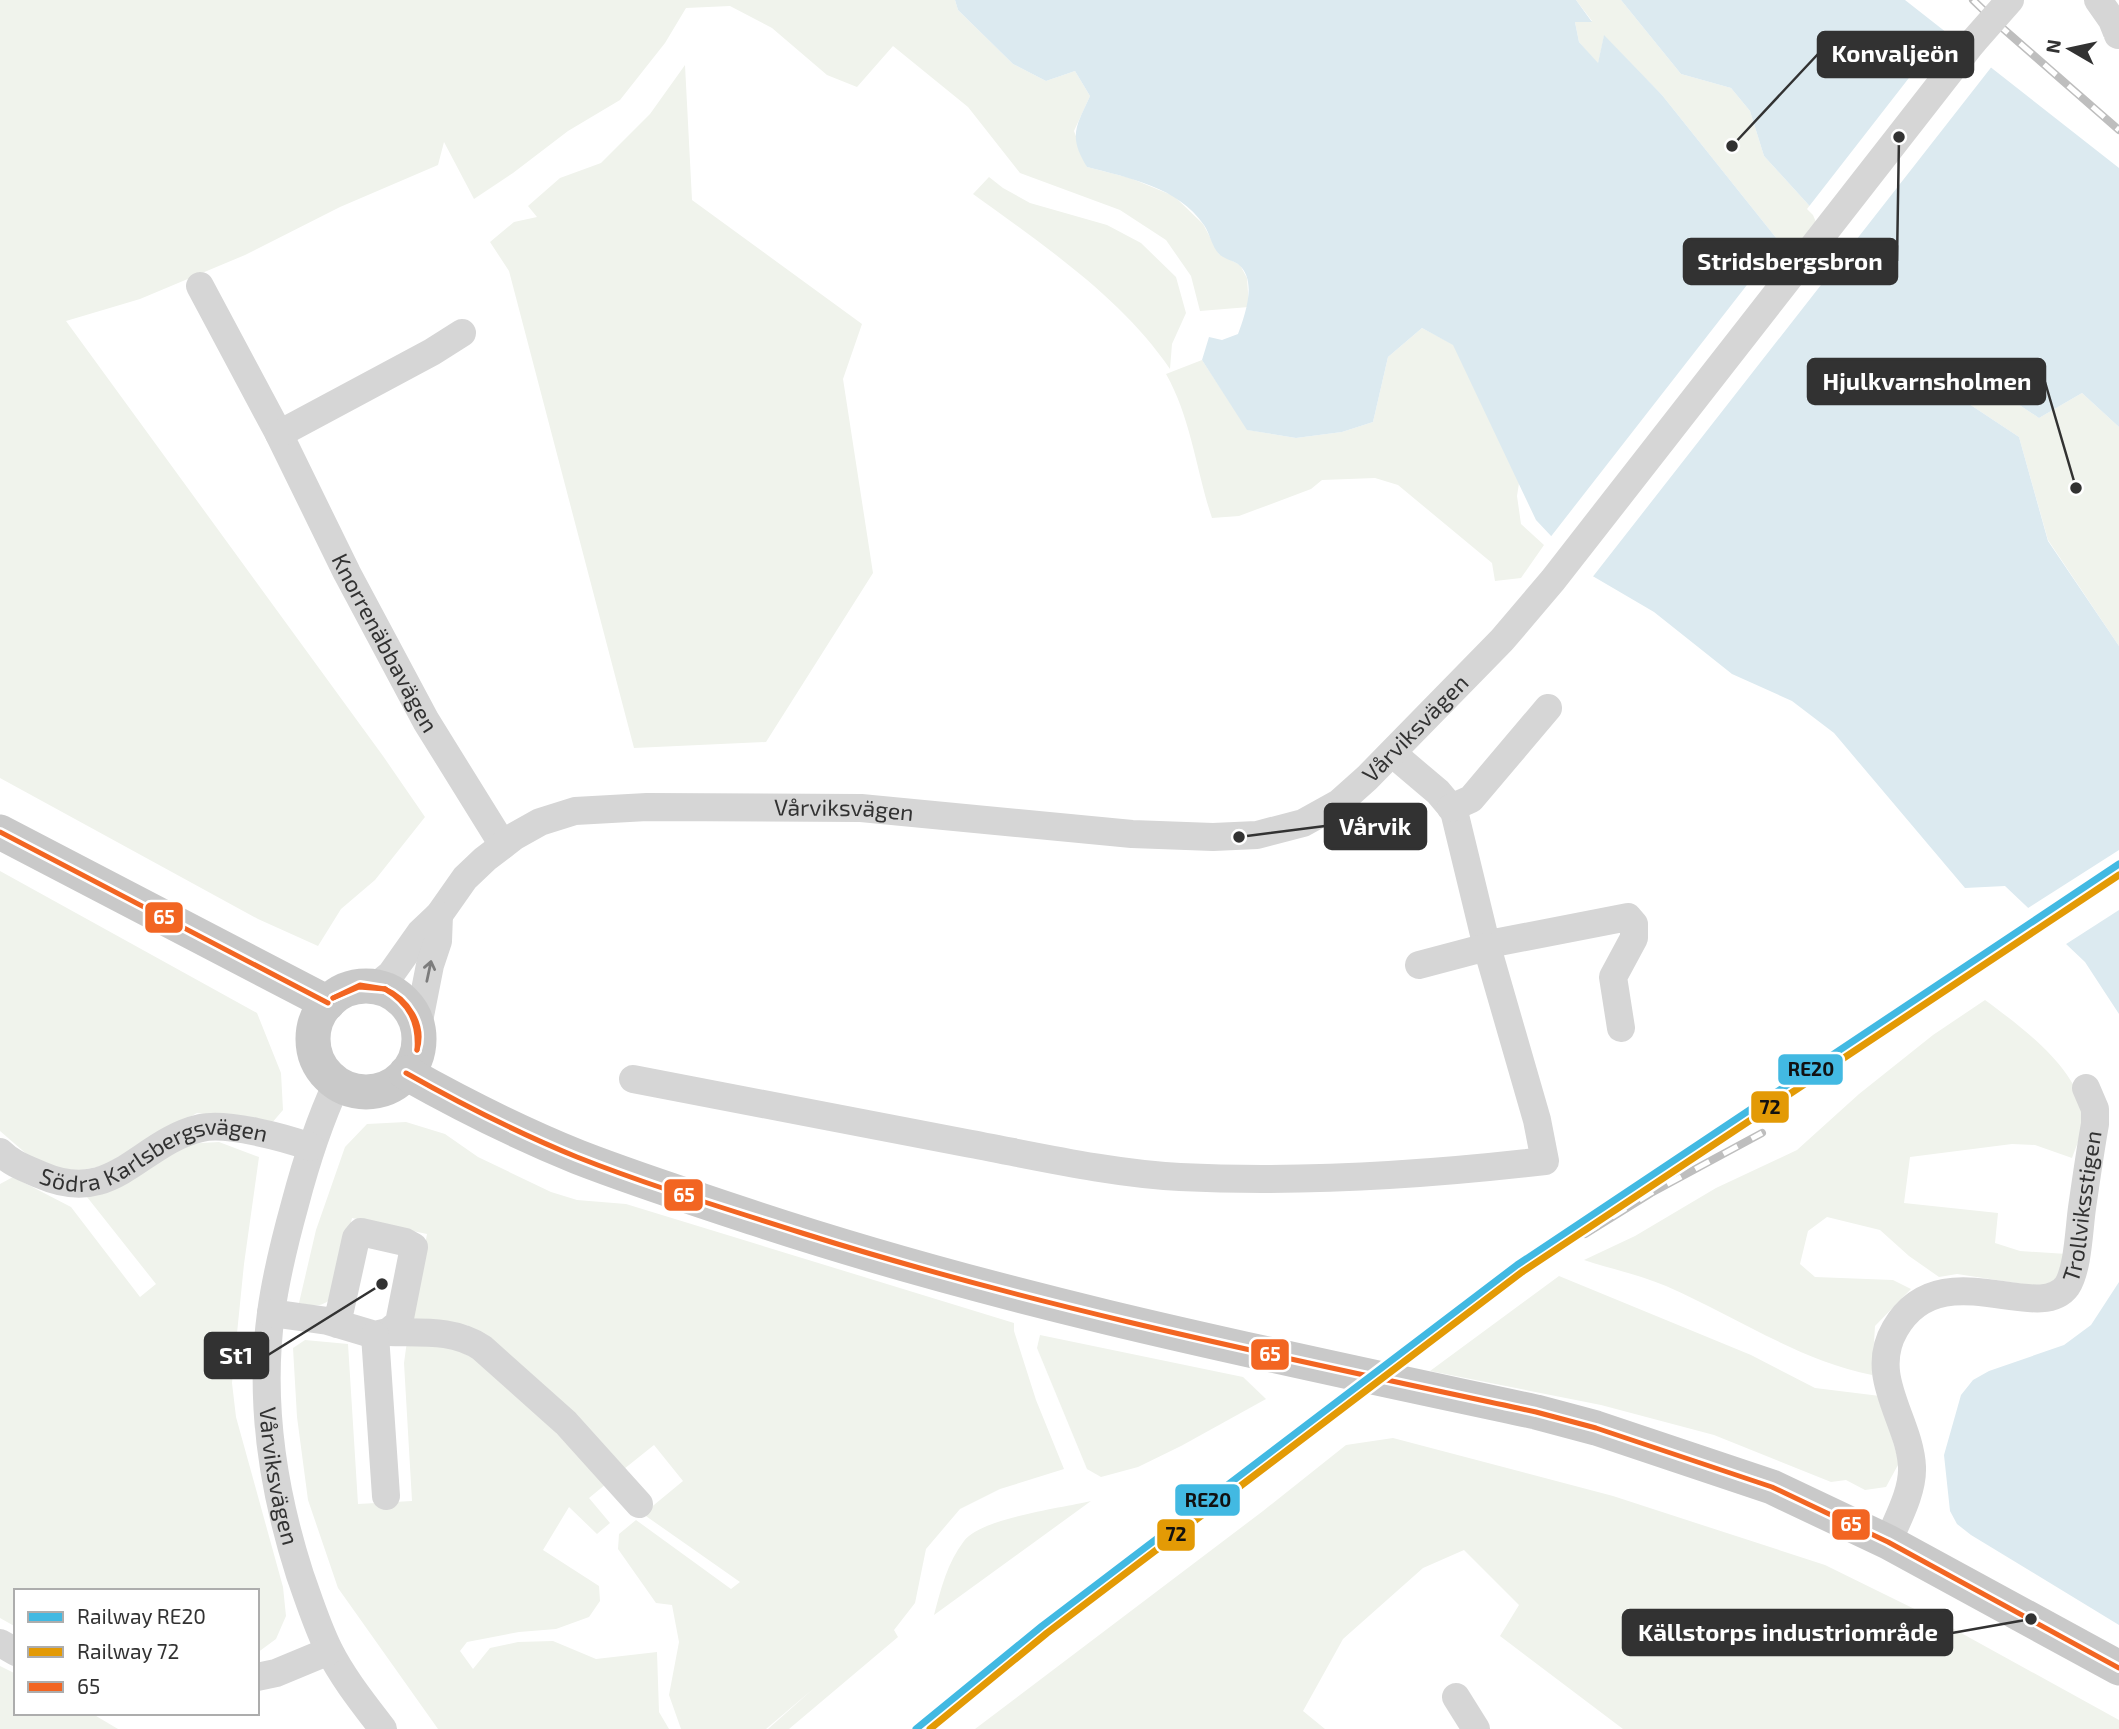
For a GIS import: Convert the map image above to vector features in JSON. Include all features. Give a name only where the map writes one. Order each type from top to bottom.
[{"type":"main road","points":[[0,832],[328,1003]]},
{"type":"main road","points":[[375,987],[391,992],[408,1006],[418,1026],[418,1051],[407,1073],[392,1086],[373,1091],[354,1091],[337,1083],[322,1069],[314,1050],[317,1020],[328,1003],[351,988],[375,987]]},
{"type":"main road","points":[[407,1073],[445,1095],[575,1155],[681,1194],[853,1251],[1036,1301],[1536,1412],[1596,1428],[1772,1487],[1888,1542],[2119,1668]]},
{"type":"street","name":"Vårviksvägen","points":[[375,987],[391,974],[465,878],[503,845],[540,821],[575,811],[647,807],[862,808],[1132,834],[1213,837],[1257,835],[1303,823],[1339,803],[1392,753],[1502,640],[1553,580],[1973,42],[2010,0]]},
{"type":"street","points":[[2098,0],[2112,20],[2118,35]]},
{"type":"street","name":"Knorrenäbbavägen","points":[[200,286],[426,721],[503,845]]},
{"type":"street","points":[[279,434],[432,352],[462,333]]},
{"type":"street","points":[[1451,808],[1471,799],[1548,708]]},
{"type":"street","points":[[633,1079],[1059,1160],[1178,1177],[1260,1179],[1361,1175],[1545,1161],[1537,1120],[1487,947],[1460,832],[1451,808],[1438,792],[1392,753]]},
{"type":"street","name":"Vårviksvägen","points":[[418,1026],[430,965],[438,941],[439,915]]},
{"type":"street","points":[[1419,965],[1499,942],[1628,917],[1634,924],[1634,938],[1613,977],[1621,1028]]},
{"type":"street","name":"Vårviksvägen","points":[[337,1083],[311,1147],[282,1254],[271,1313],[267,1367],[269,1429],[277,1489],[310,1605],[329,1651],[383,1729]]},
{"type":"street","name":"Trollviksstigen","points":[[1888,1542],[1909,1488],[1912,1470],[1906,1433],[1886,1383],[1885,1362],[1894,1331],[1922,1301],[1951,1291],[1980,1291],[2042,1299],[2058,1295],[2068,1284],[2076,1254],[2095,1124],[2095,1109],[2086,1088]]},
{"type":"street","name":"Södra Karlsbergsvägen","points":[[3,1161],[68,1185],[86,1185],[127,1168],[190,1131],[205,1127],[282,1137],[311,1147]]},
{"type":"street","points":[[337,1324],[356,1238],[360,1232],[405,1242],[414,1247],[399,1323],[382,1334]]},
{"type":"street","points":[[271,1313],[382,1334],[455,1335],[469,1339],[566,1423],[639,1504]]},
{"type":"street","points":[[382,1334],[386,1496]]},
{"type":"street","points":[[259,1677],[276,1673],[329,1651]]},
{"type":"street","points":[[1456,1698],[1476,1729]]},
{"type":"shaded area","points":[[0,0],[955,0],[958,10],[1013,64],[1046,81],[1075,71],[1090,96],[1074,131],[1087,167],[1130,178],[1174,196],[1203,224],[1219,254],[1240,265],[1247,278],[1249,307],[1200,311],[1191,276],[1166,240],[1120,210],[1020,173],[968,107],[893,46],[857,87],[827,75],[772,28],[730,6],[686,8],[665,43],[620,100],[568,131],[474,199],[444,142],[438,165],[340,207],[245,255],[140,299],[66,321],[425,817],[375,880],[341,909],[318,946],[258,919],[0,778]]},
{"type":"shaded area","points":[[955,0],[1576,0],[1592,22],[1575,22],[1579,42],[1598,63],[1604,35],[1662,95],[1781,244],[1808,272],[1824,268],[1830,248],[1816,213],[1764,156],[1750,111],[1731,88],[1681,74],[1621,0],[1905,0],[2119,168],[2119,427],[2082,393],[2039,418],[1959,365],[1950,369],[1945,388],[2019,437],[2048,541],[2119,646],[2119,1014],[2085,962],[2005,886],[1965,888],[1834,733],[1792,701],[1732,674],[1654,612],[1584,571],[1536,520],[1453,345],[1422,328],[1388,357],[1373,422],[1342,432],[1296,438],[1247,430],[1202,360],[1209,337],[1222,340],[1238,334],[1249,288],[1244,271],[1238,264],[1219,254],[1204,225],[1181,201],[1152,186],[1087,167],[1077,147],[1076,132],[1090,96],[1075,71],[1046,81],[1013,64],[958,10]]},
{"type":"shaded area","points":[[1576,0],[1621,0],[1681,74],[1731,88],[1750,111],[1764,156],[1816,213],[1830,248],[1824,268],[1808,272],[1781,244],[1662,95],[1604,36],[1598,64],[1579,42],[1575,22],[1592,21]]},
{"type":"shaded area","points":[[685,65],[692,200],[862,324],[843,379],[873,573],[766,742],[634,748],[509,271],[490,242],[514,222],[537,217],[528,206],[560,178],[601,163],[650,114]]},
{"type":"shaded area","points":[[989,177],[1030,203],[1107,225],[1141,243],[1176,277],[1186,313],[1172,344],[1170,369],[1151,343],[1105,296],[1053,253],[973,194]]},
{"type":"shaded area","points":[[1422,328],[1454,345],[1519,483],[1517,496],[1521,524],[1544,545],[1521,578],[1495,581],[1492,563],[1398,485],[1375,478],[1322,480],[1311,489],[1239,516],[1212,518],[1187,426],[1166,374],[1202,360],[1248,430],[1296,438],[1342,432],[1373,422],[1388,357]]},
{"type":"shaded area","points":[[1959,365],[2039,418],[2082,393],[2119,427],[2119,646],[2048,540],[2019,437],[1945,388],[1950,369]]},
{"type":"shaded area","points":[[0,871],[257,1013],[281,1073],[283,1110],[271,1124],[197,1113],[102,1166],[71,1172],[37,1163],[0,1131]]},
{"type":"shaded area","points":[[1985,1000],[2046,1050],[2072,1082],[2080,1099],[2084,1122],[2072,1158],[2035,1145],[2012,1144],[1910,1157],[1904,1203],[1998,1213],[1995,1243],[2020,1251],[2067,1254],[2061,1278],[2042,1287],[1957,1274],[1939,1277],[1909,1256],[1880,1230],[1827,1217],[1808,1231],[1800,1264],[1815,1277],[1893,1280],[1911,1289],[1875,1326],[1872,1375],[1818,1359],[1792,1348],[1666,1286],[1584,1260],[1635,1236],[1716,1188],[1797,1150],[1859,1094],[1933,1035]]},
{"type":"shaded area","points":[[406,1122],[445,1134],[478,1157],[551,1192],[577,1200],[626,1204],[1014,1323],[1014,1331],[1036,1400],[1064,1469],[1000,1489],[960,1509],[926,1549],[915,1603],[894,1630],[898,1637],[789,1729],[768,1729],[813,1689],[766,1729],[681,1729],[669,1695],[679,1642],[672,1605],[656,1603],[618,1549],[619,1534],[636,1520],[731,1589],[740,1582],[643,1514],[683,1481],[654,1445],[624,1469],[510,1358],[467,1325],[411,1322],[427,1234],[352,1218],[333,1297],[318,1305],[299,1303],[316,1230],[345,1147],[367,1124]]},
{"type":"shaded area","points":[[219,1142],[259,1157],[244,1264],[232,1383],[236,1417],[283,1587],[286,1616],[276,1639],[259,1652],[259,1589],[14,1589],[14,1626],[0,1618],[0,1184],[13,1177],[71,1207],[140,1297],[156,1284],[87,1197],[184,1144]]},
{"type":"shaded area","points":[[1559,1276],[1751,1355],[1815,1388],[1880,1396],[1899,1463],[1886,1487],[1865,1490],[1846,1480],[1831,1482],[1714,1435],[1601,1405],[1430,1371]]},
{"type":"shaded area","points":[[2119,1282],[2119,1625],[1957,1524],[1950,1511],[1944,1455],[1961,1395],[1973,1380],[1989,1371],[2064,1345],[2091,1325]]},
{"type":"shaded area","points":[[1040,1335],[1243,1377],[1266,1399],[1138,1467],[1101,1477],[1087,1469],[1037,1348]]},
{"type":"shaded area","points":[[430,1338],[491,1366],[606,1484],[589,1498],[610,1523],[597,1534],[569,1507],[543,1550],[599,1586],[600,1601],[589,1617],[556,1629],[519,1632],[467,1642],[460,1651],[473,1669],[490,1648],[518,1642],[553,1641],[596,1659],[657,1652],[659,1712],[669,1729],[438,1729],[338,1588],[308,1500],[297,1417],[293,1348],[305,1340],[348,1344],[358,1504],[412,1501],[404,1363],[407,1341]]},
{"type":"shaded area","points":[[1393,1438],[1613,1496],[1825,1565],[1943,1623],[2119,1720],[2119,1729],[1623,1729],[1500,1636],[1519,1605],[1464,1550],[1423,1568],[1343,1639],[1303,1711],[1325,1729],[975,1729],[1346,1445]]},
{"type":"shaded area","points":[[1091,1501],[934,1615],[953,1558],[973,1533],[1004,1520]]},
{"type":"shaded area","points":[[0,1666],[14,1673],[14,1715],[94,1715],[118,1729],[0,1729]]},
{"type":"pier","points":[[1947,29],[1993,65],[1591,579],[1581,574],[1549,539],[1782,240],[1809,268],[1822,265],[1827,249],[1813,215],[1807,209]]},
{"type":"pier","points":[[2119,850],[2119,910],[2063,946],[2025,910]]},
{"type":"railway","points":[[1973,0],[2119,130]]},
{"type":"railway","points":[[1585,1234],[1651,1193],[1762,1133]]},
{"type":"rail line","name":"RE20","points":[[916,1729],[1042,1626],[1517,1265],[2119,864]]},
{"type":"rail line","name":"72","points":[[930,1729],[1047,1633],[1522,1272],[2119,875]]},
{"type":"transit line","name":"65","points":[[0,832],[328,1003]]},
{"type":"transit line","name":"65","points":[[333,998],[360,985],[385,989]]},
{"type":"transit line","name":"65","points":[[333,998],[359,987],[385,989]]},
{"type":"transit line","name":"65","points":[[385,989],[401,999],[413,1014],[419,1031],[417,1050]]},
{"type":"transit line","name":"65","points":[[385,989],[400,1000],[411,1014],[416,1031],[417,1050]]},
{"type":"transit line","name":"65","points":[[406,1073],[490,1118],[577,1157],[802,1233],[984,1286],[1075,1309],[1536,1412],[1596,1428],[1772,1487],[1888,1542],[2119,1668]]},
{"type":"place","name":"Stridsbergsbron","points":[[1899,137]]},
{"type":"place","name":"Konvaljeön","points":[[1732,146]]},
{"type":"place","name":"Hjulkvarnsholmen","points":[[2076,488]]},
{"type":"place","name":"Vårvik","points":[[1239,837]]},
{"type":"place","name":"St1","points":[[382,1284]]},
{"type":"place","name":"Källstorps industriområde","points":[[2031,1619]]}]
